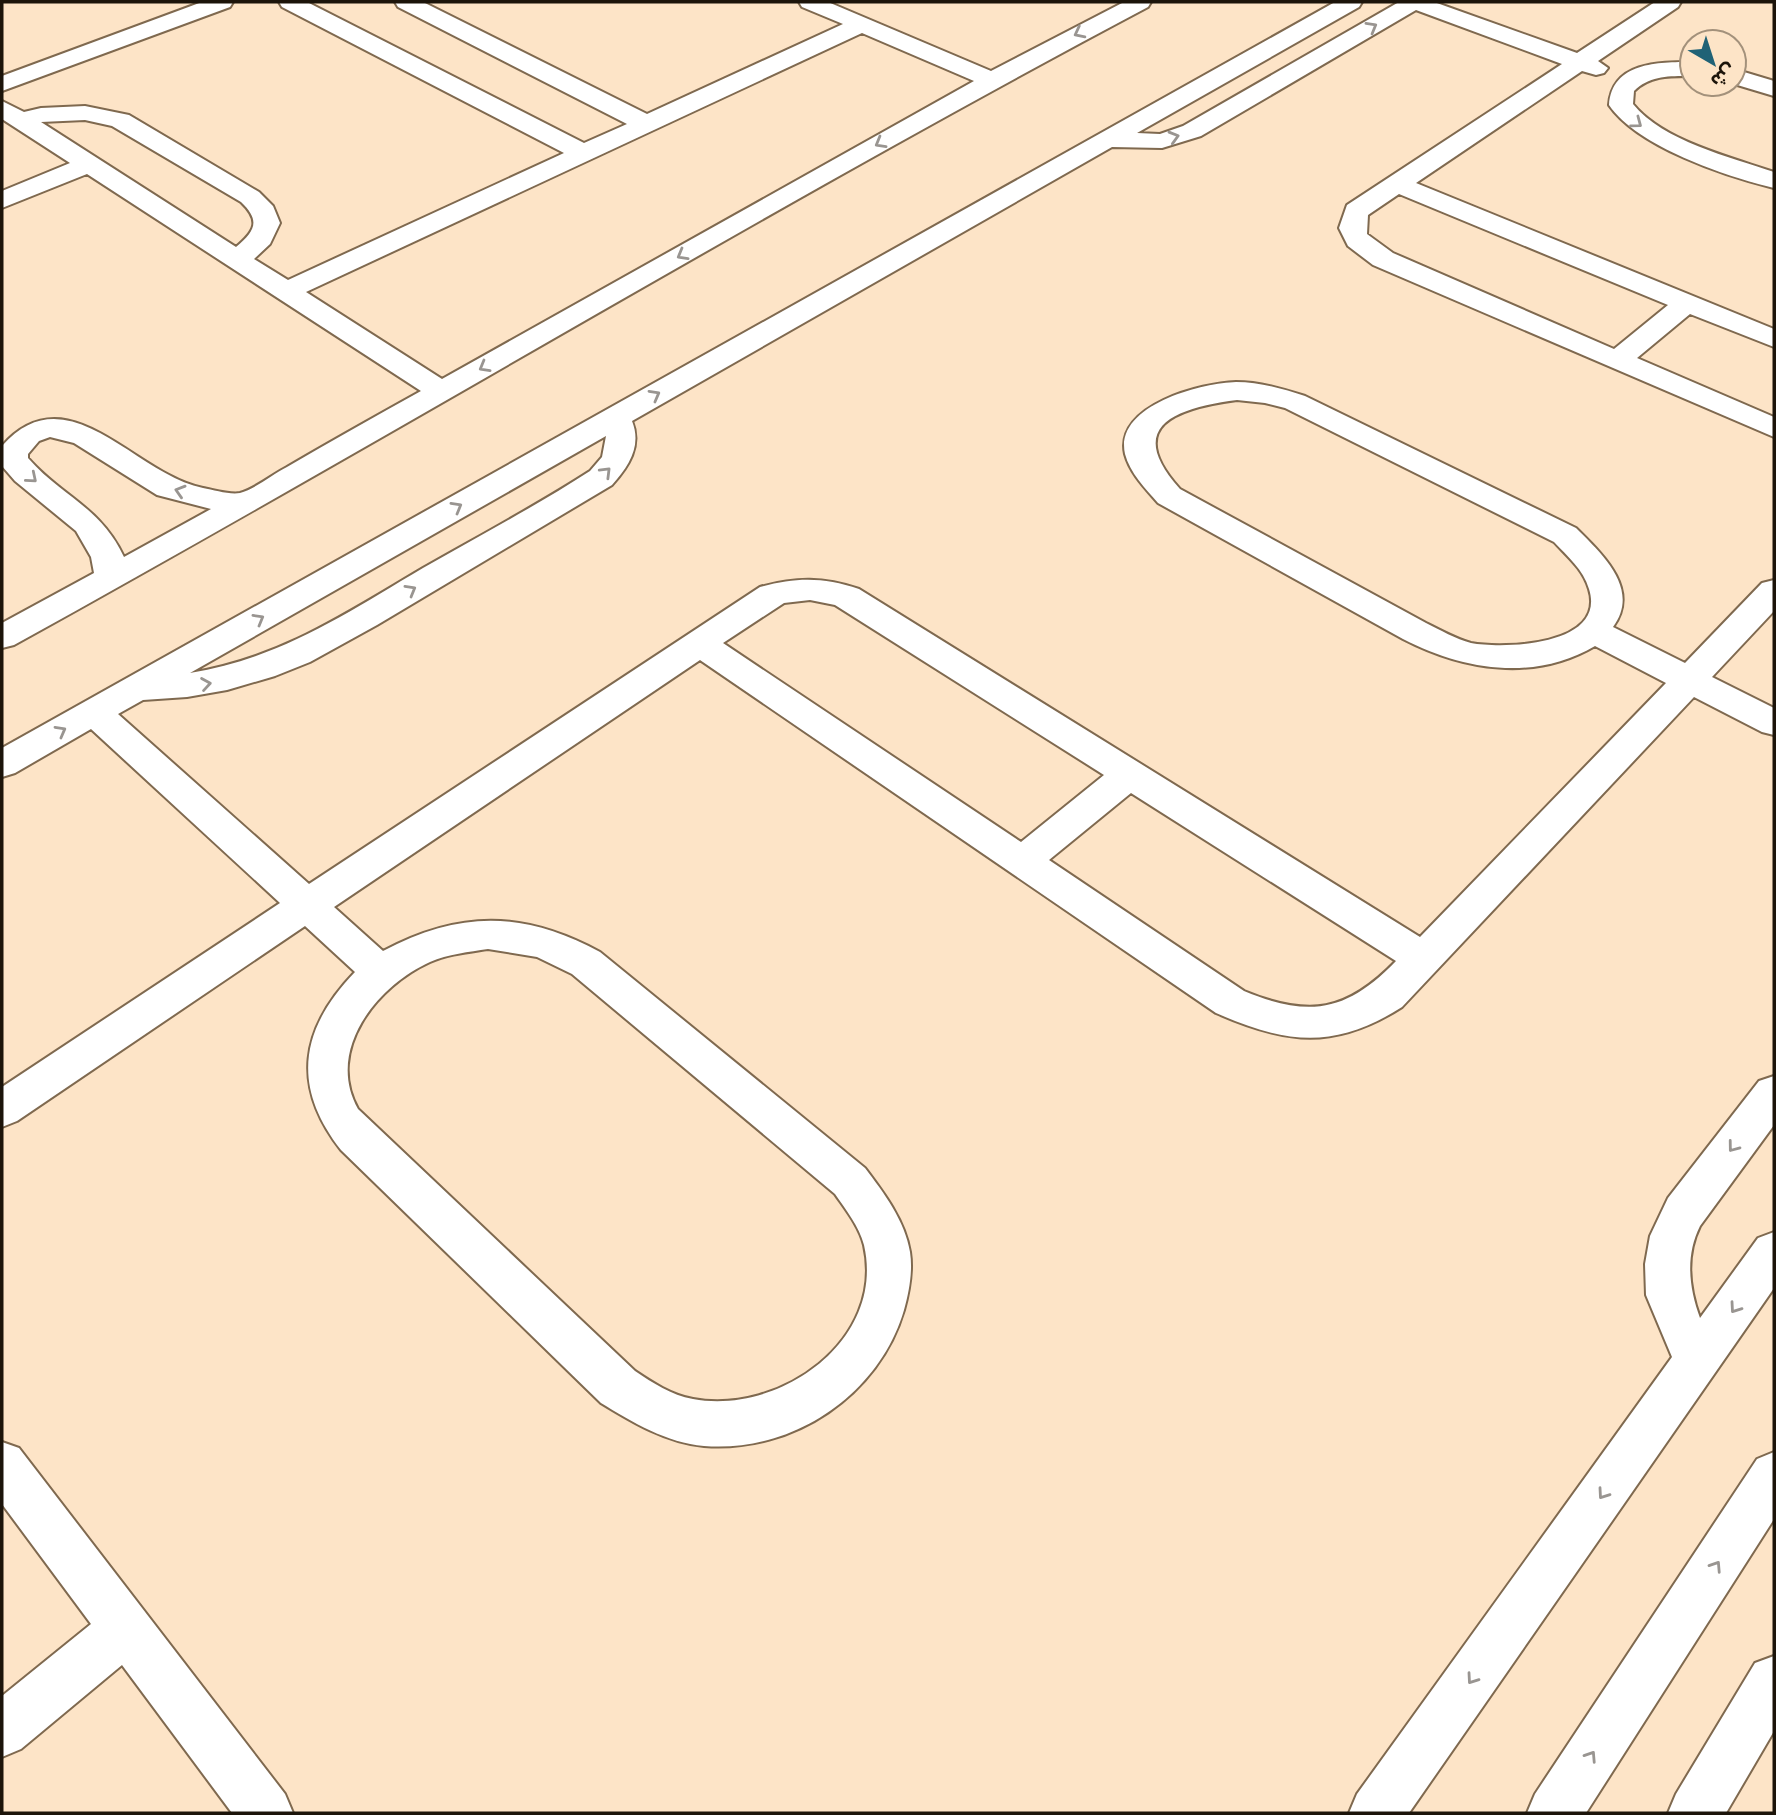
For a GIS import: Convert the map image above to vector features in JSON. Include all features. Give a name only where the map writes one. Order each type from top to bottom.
[{"type":"street","points":[[2,84],[222,2]]},
{"type":"street","points":[[290,2],[584,153]]},
{"type":"street","points":[[406,2],[647,124]]},
{"type":"street","points":[[810,2],[992,80]]},
{"type":"street","points":[[2,637],[247,503],[992,80],[1140,2]]},
{"type":"street","points":[[2,764],[1351,2]]},
{"type":"street","points":[[1106,140],[1162,141],[1192,131],[1415,2],[1631,80]]},
{"type":"street","points":[[1671,2],[1356,211],[1351,222],[1354,236],[1364,248],[1383,259],[1774,428]]},
{"type":"street","points":[[286,291],[862,24]]},
{"type":"street","points":[[432,75],[496,48]]},
{"type":"street","points":[[1678,70],[1647,73],[1631,80],[1623,88],[1619,98],[1630,119],[1644,129],[1774,180]]},
{"type":"street","points":[[1748,81],[1774,89]]},
{"type":"street","points":[[11,114],[74,113],[104,115],[120,120],[250,197],[263,207],[268,219],[265,233],[254,247],[236,259]]},
{"type":"street","points":[[11,114],[441,391]]},
{"type":"street","points":[[2,200],[88,164]]},
{"type":"street","points":[[1397,184],[1774,339]]},
{"type":"street","points":[[1618,360],[1687,303]]},
{"type":"street","points":[[1257,393],[1295,402],[1565,535],[1586,552],[1601,572],[1607,593],[1605,613],[1594,631],[1567,648],[1529,658],[1480,655],[1442,645],[1169,496],[1151,480],[1141,462],[1139,443],[1146,426],[1161,411],[1182,400],[1208,394],[1257,393]]},
{"type":"street","points":[[138,688],[195,686],[241,677],[305,652],[601,478],[620,454],[621,429],[615,417]]},
{"type":"street","points":[[110,579],[107,553],[94,530],[13,459],[13,452],[25,438],[48,429],[72,429],[156,482],[172,489],[207,499],[247,503]]},
{"type":"street","points":[[2,1110],[699,643],[772,595],[790,589],[829,590],[847,597],[1424,959]]},
{"type":"street","points":[[699,643],[1230,1002],[1257,1015],[1285,1022],[1316,1024],[1344,1020],[1368,1010],[1388,996],[1774,591]]},
{"type":"street","points":[[2,605],[42,599],[74,598]]},
{"type":"street","points":[[1594,631],[1774,723]]},
{"type":"street","points":[[94,712],[381,972]]},
{"type":"street","points":[[1022,861],[1130,774]]},
{"type":"street","points":[[488,934],[525,937],[558,947],[586,963],[850,1181],[875,1214],[888,1254],[887,1296],[873,1338],[844,1375],[803,1404],[756,1421],[705,1423],[657,1411],[618,1387],[356,1137],[338,1113],[328,1084],[328,1054],[338,1024],[356,996],[381,972],[414,952],[488,934]]},
{"type":"street","points":[[1698,1360],[1669,1295],[1667,1264],[1672,1236],[1684,1212],[1774,1093]]},
{"type":"street","points":[[1376,1813],[1774,1252]]},
{"type":"street","points":[[2,1465],[266,1813]]},
{"type":"street","points":[[1554,1813],[1774,1476]]},
{"type":"street","points":[[2,1730],[126,1629]]},
{"type":"street","points":[[1695,1813],[1774,1682]]}]
